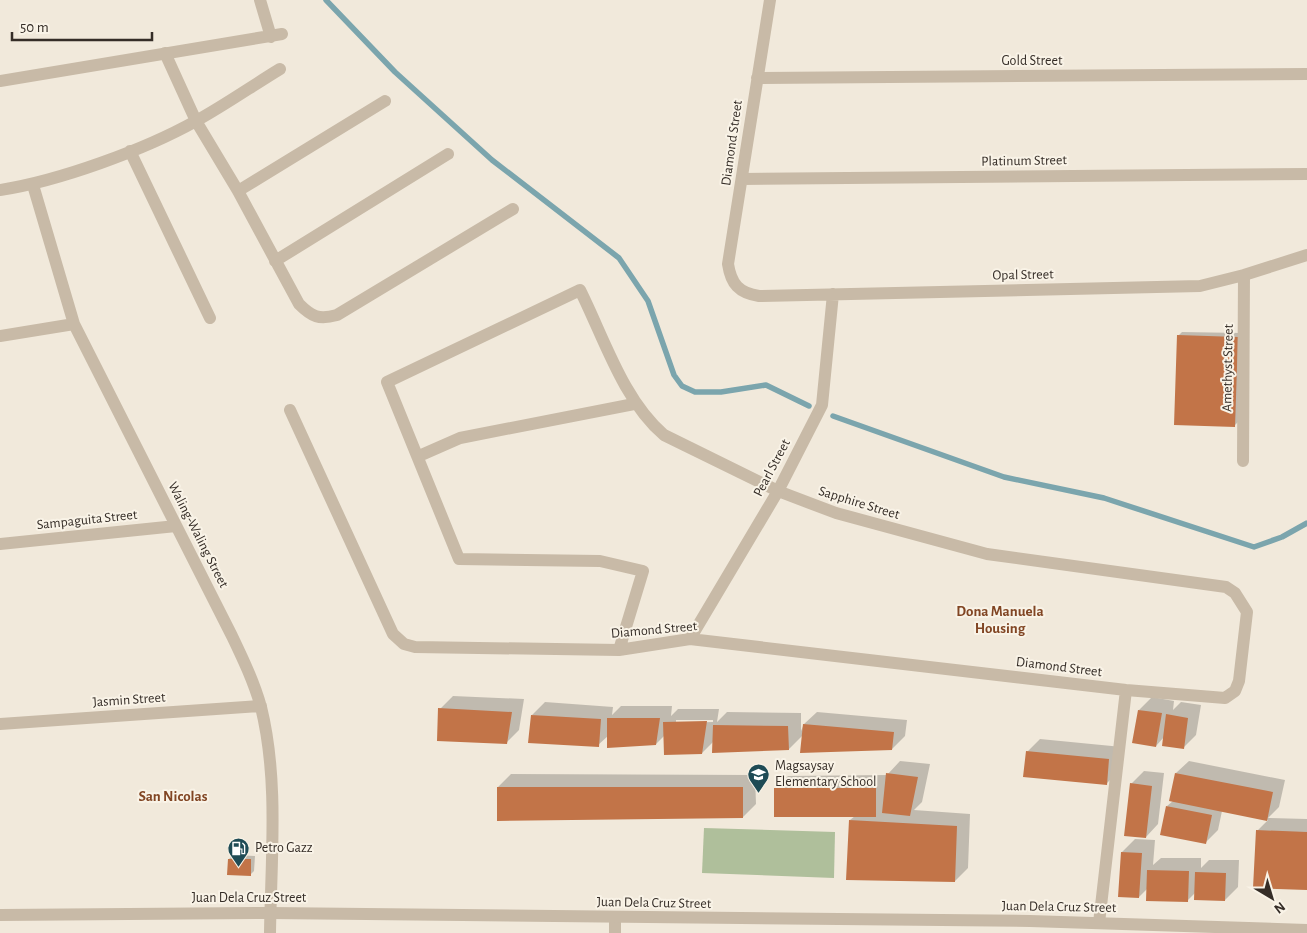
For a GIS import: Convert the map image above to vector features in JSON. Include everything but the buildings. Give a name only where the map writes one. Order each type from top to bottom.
[{"type":"street","points":[[0,81],[165,52],[276,36],[260,0]]},
{"type":"street","name":"Diamond Street","points":[[738,288],[730,278],[728,264],[770,0]]},
{"type":"street","points":[[165,52],[196,121],[238,192],[299,304],[311,315],[322,319],[337,315],[513,209]]},
{"type":"street","points":[[0,190],[33,185],[130,151],[196,121],[280,69]]},
{"type":"street","name":"Gold Street","points":[[757,78],[1307,74]]},
{"type":"street","points":[[238,192],[385,101]]},
{"type":"street","points":[[130,151],[210,318]]},
{"type":"street","points":[[275,261],[448,154]]},
{"type":"street","name":"Platinum Street","points":[[742,179],[1307,174]]},
{"type":"street","name":"Waling-Waling Street","points":[[33,185],[74,324],[246,665],[261,706],[271,773],[270,933]]},
{"type":"street","name":"Opal Street","points":[[738,288],[746,294],[760,296],[1200,286],[1244,275],[1307,255]]},
{"type":"street","name":"Amethyst Street","points":[[1242,461],[1244,275]]},
{"type":"street","name":"Sapphire Street","points":[[419,456],[387,382],[580,290],[634,404],[648,422],[664,436],[778,491],[836,514],[987,554],[1226,587],[1235,593],[1247,612],[1239,681],[1235,691],[1225,698]]},
{"type":"street","name":"Pearl Street","points":[[690,639],[778,491],[822,405],[833,294]]},
{"type":"street","points":[[0,336],[74,324]]},
{"type":"street","points":[[619,650],[643,571],[600,561],[459,558],[419,456],[460,438],[634,404]]},
{"type":"street","name":"Diamond Street","points":[[290,410],[393,634],[404,644],[415,647],[619,650],[690,639],[1126,690],[1225,698]]},
{"type":"street","name":"Sampaguita Street","points":[[0,544],[176,526]]},
{"type":"street","points":[[1099,923],[1126,690]]},
{"type":"street","name":"Jasmin Street","points":[[0,724],[261,706]]},
{"type":"street","name":"Juan Dela Cruz Street","points":[[0,915],[270,913],[1099,923],[1307,930]]},
{"type":"street","points":[[615,918],[615,933]]},
{"type":"green space","points":[[704,828],[835,832],[834,878],[702,873]]},
{"type":"waterway","points":[[326,0],[395,72],[492,160],[619,258],[648,301],[674,375],[682,386],[695,392],[721,392],[766,385],[809,406]]},
{"type":"waterway","points":[[833,416],[1004,477],[1104,498],[1254,547],[1282,537],[1307,523]]},
{"type":"place","name":"Magsaysay Elementary School","points":[[759,793]]},
{"type":"place","name":"Petro Gazz","points":[[239,867]]},
{"type":"district","name":"Dona Manuela Housing","points":[[1000,620]]},
{"type":"district","name":"San Nicolas","points":[[173,796]]}]
